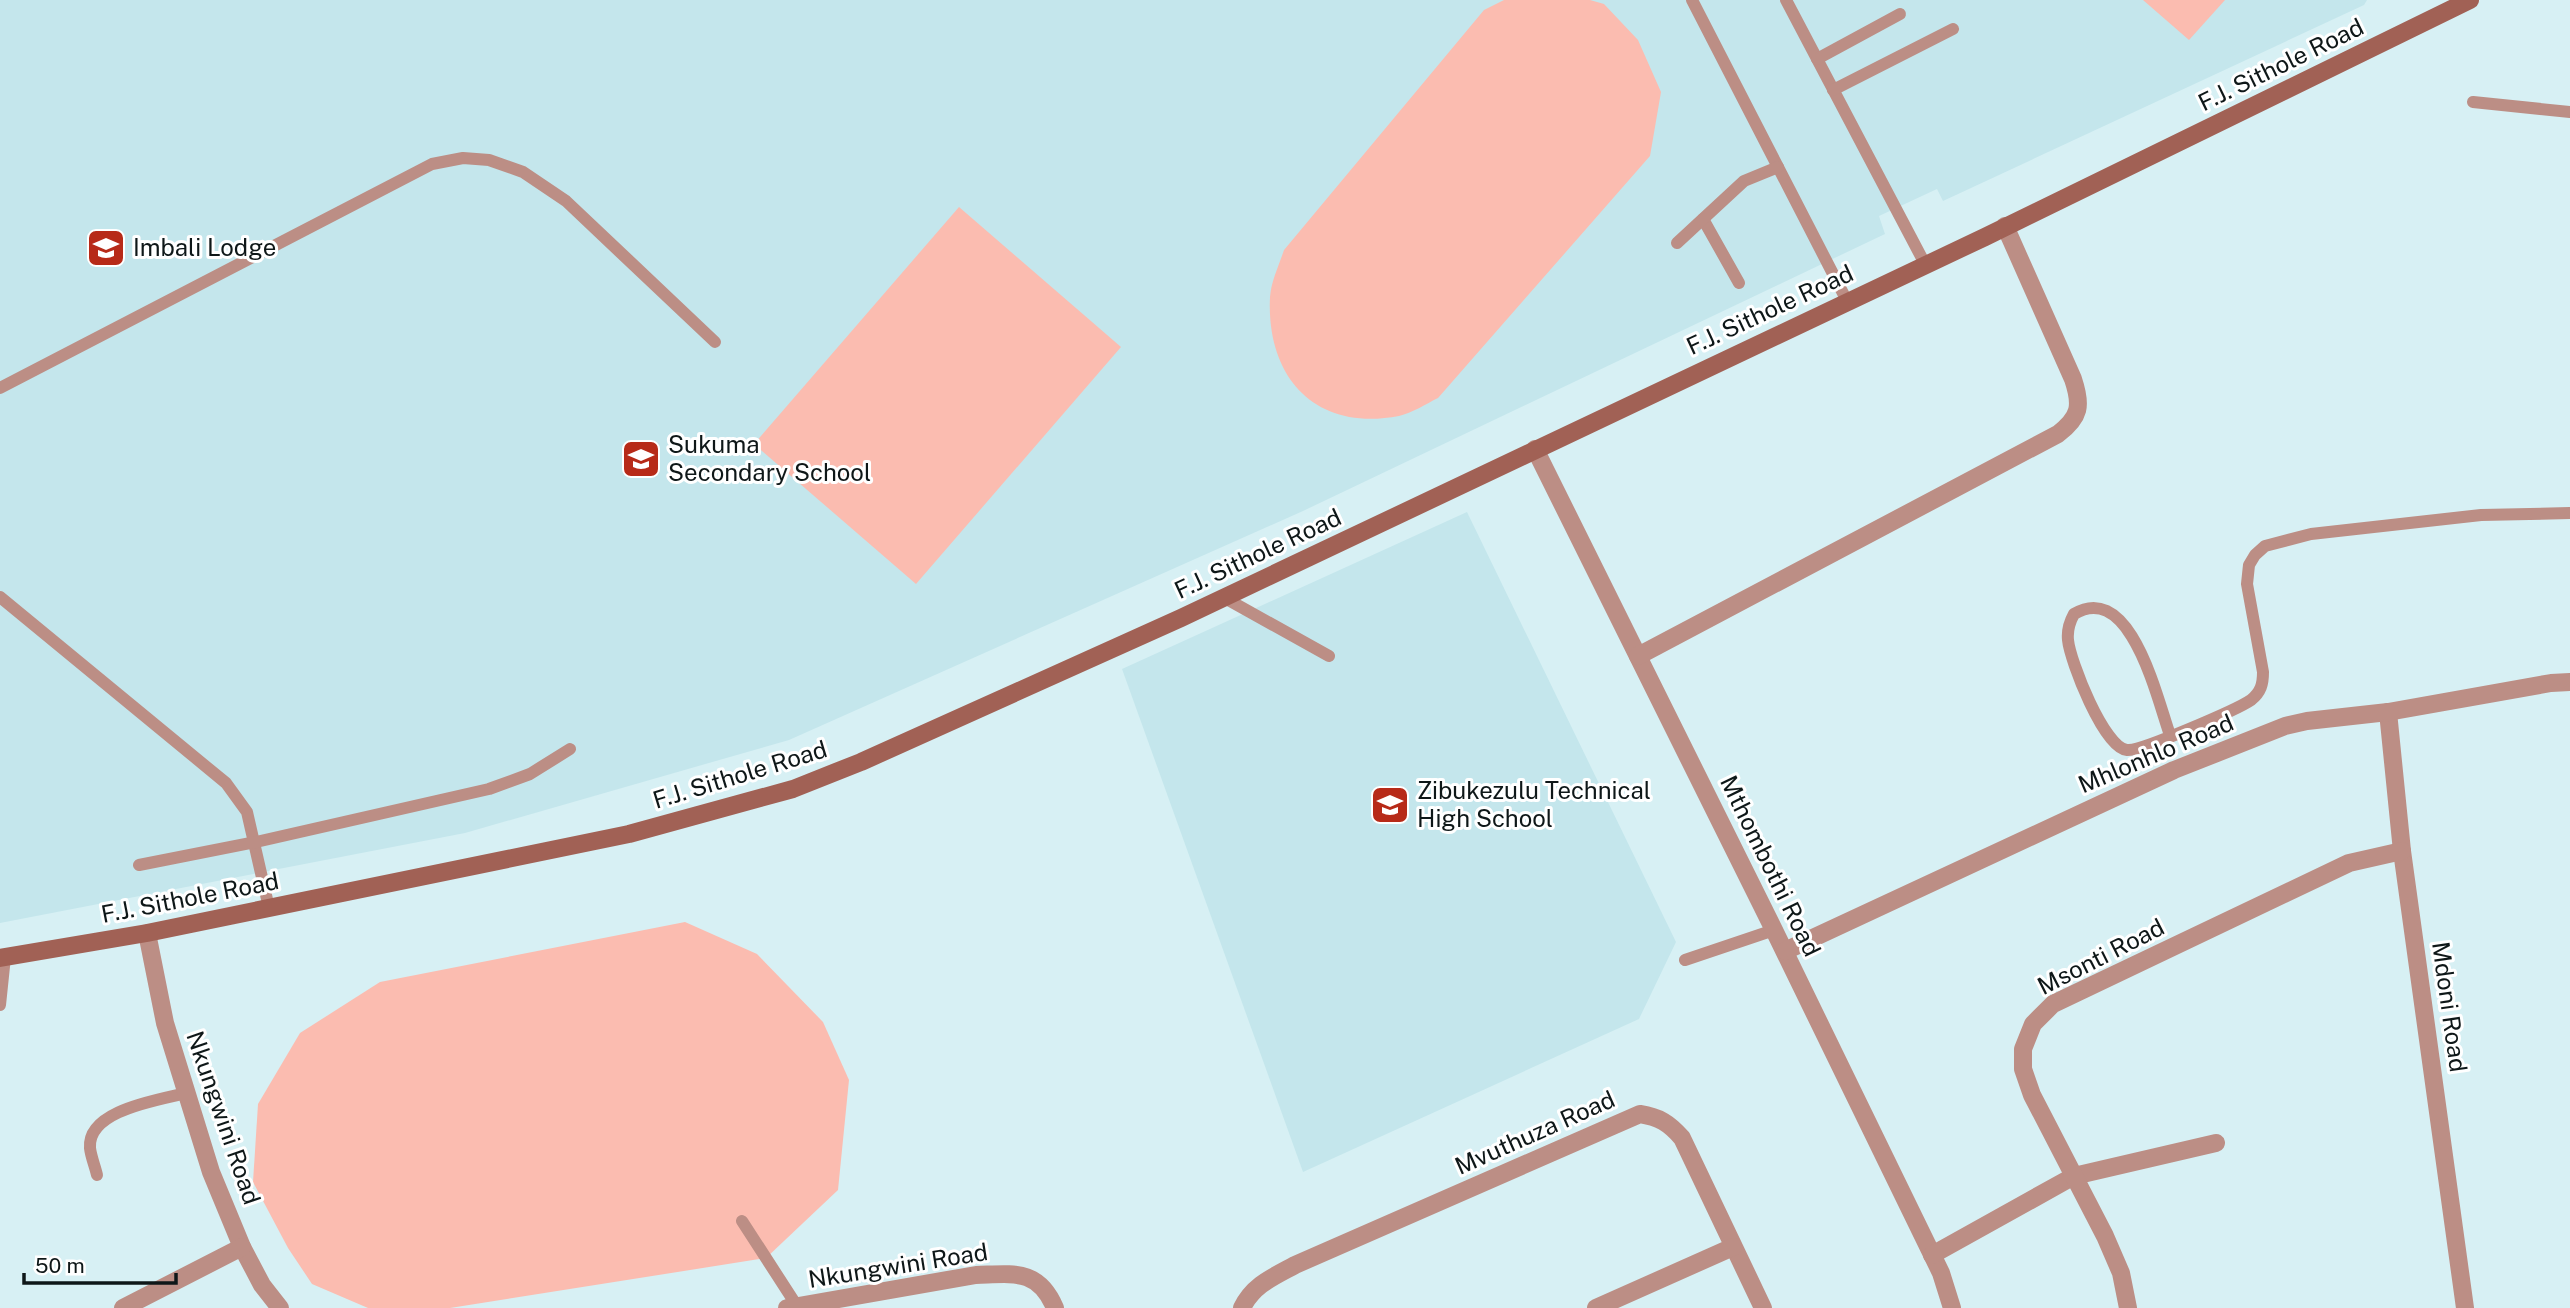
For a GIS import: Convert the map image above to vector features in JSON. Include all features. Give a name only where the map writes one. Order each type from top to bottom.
[{"type":"street","name":"F.J. Sithole Road","points":[[2,958],[147,933],[629,834],[793,789],[861,762],[1223,597],[2006,226],[2470,0]]},
{"type":"street","points":[[1638,656],[2058,434],[2071,424],[2078,408],[2079,397],[2006,226]]},
{"type":"street","name":"Mthombothi Road","points":[[1535,449],[1785,951],[1941,1273],[1952,1308]]},
{"type":"street","name":"Mhlonhlo Road","points":[[1785,951],[2149,782],[2293,724],[2388,712],[2551,683],[2570,682]]},
{"type":"street","name":"Mdoni Road","points":[[2388,712],[2402,851],[2465,1308]]},
{"type":"street","name":"Msonti Road","points":[[2128,1308],[2121,1273],[2032,1095],[2023,1069],[2023,1049],[2033,1024],[2053,1004],[2349,863],[2402,851]]},
{"type":"street","name":"Nkungwini Road","points":[[147,933],[165,1023],[211,1172],[242,1248],[262,1285],[280,1308]]},
{"type":"street","name":"Mvuthuza Road","points":[[1242,1308],[1248,1295],[1256,1287],[1295,1265],[1640,1114],[1656,1116],[1671,1125],[1682,1138],[1763,1308]]},
{"type":"street","points":[[1932,1255],[2074,1175],[2216,1143]]},
{"type":"street","points":[[1597,1308],[1733,1247]]},
{"type":"street","points":[[123,1308],[242,1248]]},
{"type":"street","name":"Nkungwini Road","points":[[792,1307],[975,1275],[1023,1275],[1039,1283],[1053,1302]]},
{"type":"lane","points":[[1692,0],[1847,301]]},
{"type":"lane","points":[[1786,0],[1926,264]]},
{"type":"lane","points":[[1817,60],[1900,14]]},
{"type":"lane","points":[[1833,90],[1953,29]]},
{"type":"lane","points":[[2473,102],[2570,112]]},
{"type":"lane","points":[[0,388],[432,164],[463,158],[489,160],[523,172],[566,201],[715,342]]},
{"type":"lane","points":[[1677,243],[1744,181],[1778,167]]},
{"type":"lane","points":[[1703,219],[1739,283]]},
{"type":"lane","points":[[2170,735],[2130,632],[2118,616],[2094,607],[2074,614],[2068,625],[2070,656],[2101,726],[2113,742],[2122,750],[2129,751],[2170,735],[2251,700],[2263,684],[2247,584],[2249,565],[2265,546],[2311,534],[2468,516],[2570,513]]},
{"type":"lane","points":[[0,597],[226,783],[247,812],[269,908]]},
{"type":"lane","points":[[1223,597],[1329,656]]},
{"type":"lane","points":[[139,865],[256,842],[489,789],[530,774],[570,749]]},
{"type":"lane","points":[[1685,960],[1774,930]]},
{"type":"lane","points":[[0,1004],[2,958]]},
{"type":"lane","points":[[97,1175],[90,1147],[92,1136],[102,1122],[119,1112],[186,1093]]},
{"type":"lane","points":[[742,1222],[792,1307]]},
{"type":"shaded area","name":"Sukuma Secondary School","points":[[0,0],[2367,0],[2364,5],[1943,201],[1937,189],[1879,216],[1885,234],[1303,511],[789,740],[465,833],[0,923]]},
{"type":"shaded area","points":[[1504,0],[1590,0],[1604,4],[1638,40],[1661,92],[1650,156],[1438,398],[1404,415],[1369,419],[1343,416],[1321,407],[1302,393],[1287,374],[1277,352],[1271,326],[1270,297],[1284,250],[1484,10]]},
{"type":"shaded area","points":[[2143,0],[2225,0],[2189,40]]},
{"type":"shaded area","points":[[959,207],[1121,347],[916,584],[754,444]]},
{"type":"shaded area","name":"Zibukezulu Technical High School","points":[[1467,512],[1676,942],[1639,1019],[1303,1172],[1122,669]]},
{"type":"shaded area","points":[[685,922],[757,954],[823,1022],[849,1080],[838,1190],[766,1258],[450,1308],[368,1308],[312,1284],[288,1248],[253,1182],[258,1104],[300,1033],[380,982]]},
{"type":"place","name":"Imbali Lodge","points":[[106,248]]},
{"type":"place","name":"Sukuma Secondary School","points":[[641,459]]},
{"type":"place","name":"Zibukezulu Technical High School","points":[[1390,805]]}]
